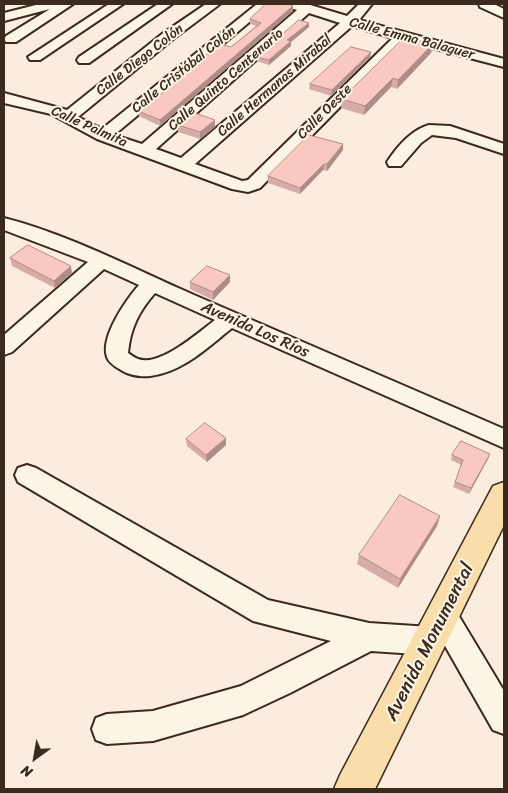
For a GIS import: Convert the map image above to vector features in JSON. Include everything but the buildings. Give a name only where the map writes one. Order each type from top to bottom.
[{"type":"main road","name":"Avenida Monumental","points":[[354,789],[438,629],[504,495]]},
{"type":"street","points":[[6,15],[57,4]]},
{"type":"street","points":[[11,39],[67,4]]},
{"type":"street","points":[[35,57],[117,4]]},
{"type":"street","points":[[84,60],[166,4]]},
{"type":"street","name":"Calle Diego Colón","points":[[68,117],[167,37],[214,4]]},
{"type":"street","name":"Calle Cristóbal Colón","points":[[103,136],[265,4]]},
{"type":"street","name":"Calle Emma Balaguer","points":[[292,4],[349,22],[504,63]]},
{"type":"street","name":"Calle Hermanas Mirabal","points":[[182,166],[349,22],[366,4]]},
{"type":"street","points":[[485,4],[504,14]]},
{"type":"street","name":"Calle Quinto Centenario","points":[[144,152],[307,8]]},
{"type":"street","name":"Calle Oeste","points":[[248,187],[254,184],[402,36]]},
{"type":"street","name":"Calle Palmita","points":[[4,98],[41,106],[68,117],[103,136],[182,166],[248,187]]},
{"type":"street","points":[[396,162],[422,133],[429,129],[443,129],[504,149]]},
{"type":"street","name":"Avenida Los Ríos","points":[[4,224],[20,228],[102,260],[230,319],[504,439]]},
{"type":"street","points":[[4,347],[102,260]]},
{"type":"street","points":[[152,283],[132,306],[124,321],[117,356],[127,364],[138,368],[156,368],[170,362],[230,319]]},
{"type":"street","points":[[27,474],[263,612],[370,637]]},
{"type":"street","points":[[107,729],[153,726],[243,700],[370,637],[438,629],[504,719]]}]
